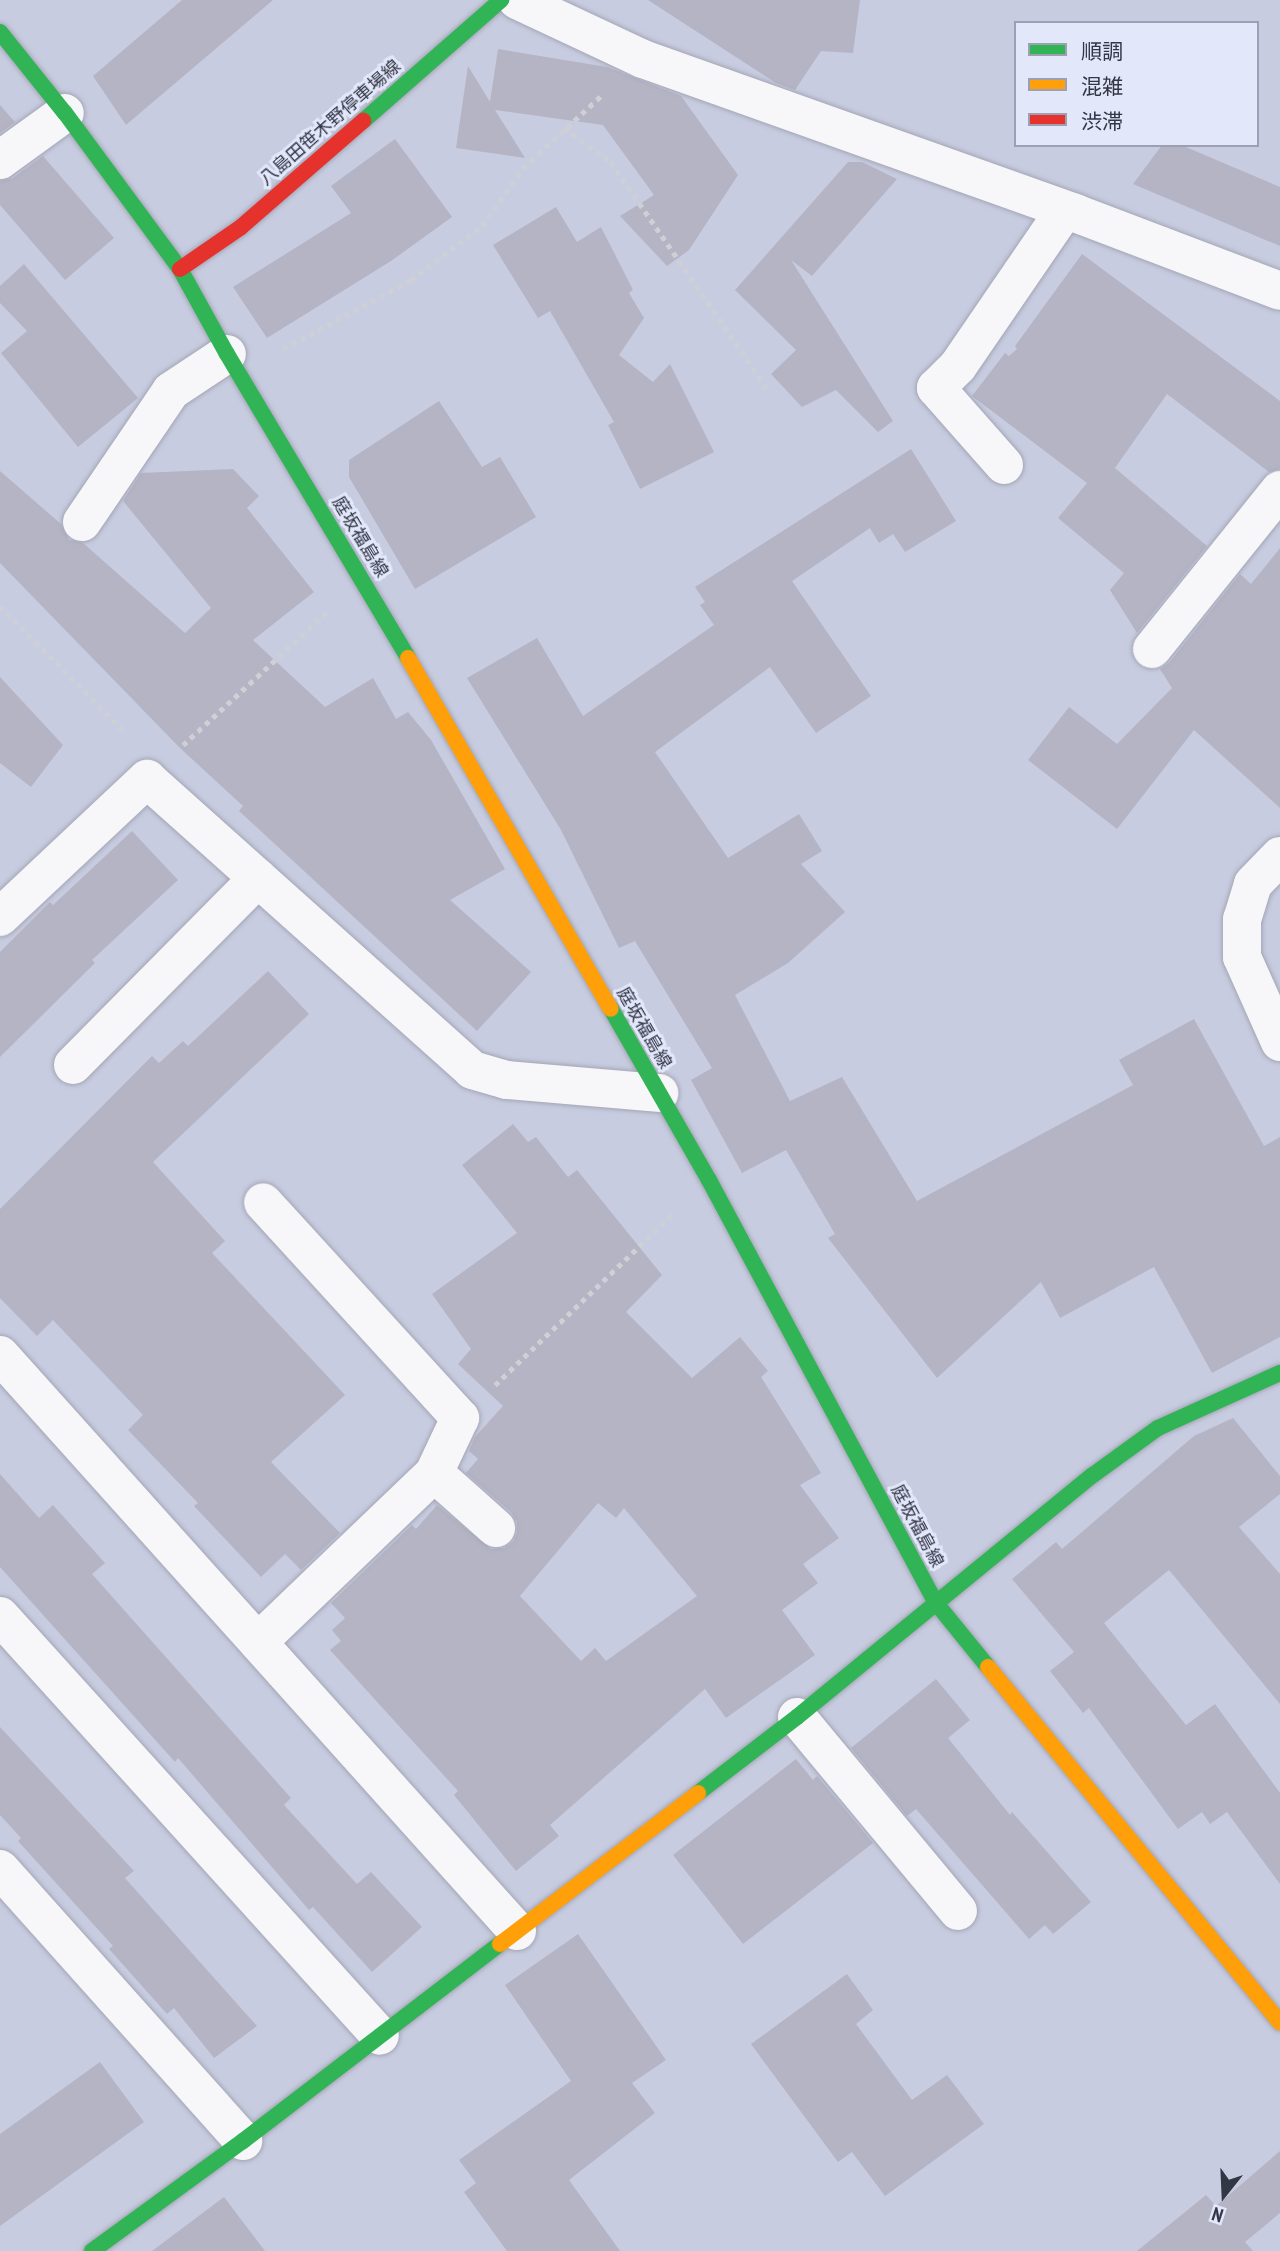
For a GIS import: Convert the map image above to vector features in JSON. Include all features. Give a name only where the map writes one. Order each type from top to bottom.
[{"type":"main road","name":"八島田笹木野停車場線","points":[[180,270],[242,227],[501,0]]},
{"type":"main road","name":"庭坂福島線","points":[[0,32],[65,113],[180,270],[232,362],[363,579],[709,1180],[936,1603],[1280,2022]]},
{"type":"main road","points":[[92,2251],[243,2141],[797,1717],[1093,1475],[1158,1428],[1280,1373]]},
{"type":"street","points":[[517,0],[643,59],[1065,210],[1280,291]]},
{"type":"street","points":[[0,160],[65,113]]},
{"type":"street","points":[[1004,465],[936,388],[958,366],[1065,210]]},
{"type":"street","points":[[82,522],[171,391],[232,362]]},
{"type":"street","points":[[1152,649],[1280,490]]},
{"type":"street","points":[[0,917],[153,773],[258,878],[472,1070],[507,1080],[659,1093]]},
{"type":"street","points":[[1280,856],[1253,884],[1242,919],[1242,957],[1280,1042]]},
{"type":"street","points":[[73,1065],[258,878]]},
{"type":"street","points":[[258,1642],[434,1472],[460,1418],[263,1202]]},
{"type":"street","points":[[0,1355],[517,1931]]},
{"type":"street","points":[[434,1472],[496,1528]]},
{"type":"street","points":[[0,1616],[380,2036]]},
{"type":"street","points":[[797,1717],[958,1911]]},
{"type":"street","points":[[0,1869],[243,2141]]},
{"type":"path","points":[[232,362],[308,338],[411,280],[482,226],[523,168],[643,59]]},
{"type":"path","points":[[564,128],[611,162],[768,390]]},
{"type":"path","points":[[0,606],[153,773],[363,579]]},
{"type":"path","points":[[460,1418],[709,1180]]},
{"type":"building","points":[[182,0],[273,0],[126,125],[93,76]]},
{"type":"building","points":[[648,0],[860,0],[853,53],[821,51],[795,90],[776,83]]},
{"type":"building","points":[[498,49],[607,67],[681,96],[738,175],[689,250],[667,266],[620,216],[654,195],[603,125],[495,110],[525,158],[456,148],[468,66],[490,102]]},
{"type":"building","points":[[0,105],[15,122],[0,133]]},
{"type":"building","points":[[395,139],[452,217],[391,261],[267,338],[233,287],[351,213],[331,186]]},
{"type":"building","points":[[1161,147],[1186,147],[1280,187],[1280,246],[1133,184]]},
{"type":"building","points":[[43,156],[114,238],[65,280],[0,205],[0,181],[13,178]]},
{"type":"building","points":[[848,162],[862,162],[897,179],[812,276],[791,260],[893,421],[878,432],[836,390],[802,407],[771,374],[796,350],[735,290]]},
{"type":"building","points":[[556,207],[577,242],[601,227],[633,290],[629,293],[644,318],[619,355],[653,382],[670,364],[714,452],[640,489],[608,425],[614,422],[550,311],[538,318],[493,245]]},
{"type":"building","points":[[1082,254],[1280,401],[1280,469],[1269,472],[1167,394],[1115,468],[1207,546],[1137,633],[1110,590],[1124,573],[1058,518],[1087,483],[972,396],[1005,353],[1009,356],[1017,349],[1015,346]]},
{"type":"building","points":[[24,264],[138,398],[78,447],[1,353],[27,331],[0,303],[0,286]]},
{"type":"building","points":[[439,401],[482,467],[500,457],[536,517],[415,589],[349,477],[349,460]]},
{"type":"building","points":[[911,449],[956,521],[905,552],[893,534],[879,543],[870,528],[792,581],[871,696],[816,733],[770,667],[655,752],[728,858],[799,814],[822,851],[801,864],[845,912],[788,963],[735,995],[790,1101],[842,1077],[917,1201],[1133,1085],[1119,1060],[1194,1019],[1264,1146],[1280,1137],[1280,1337],[1212,1373],[1154,1267],[1060,1318],[1041,1282],[937,1378],[828,1238],[835,1234],[786,1150],[742,1173],[691,1080],[712,1068],[635,941],[619,948],[561,830],[467,678],[537,638],[583,716],[714,625],[700,605],[705,602],[695,587]]},
{"type":"building","points":[[233,469],[259,496],[247,508],[314,592],[253,640],[325,707],[373,678],[396,719],[408,712],[431,740],[505,869],[450,900],[531,972],[477,1031],[239,811],[243,806],[180,748],[0,563],[0,471],[61,524],[69,540],[83,543],[185,633],[211,608],[123,501],[141,473]]},
{"type":"building","points":[[1280,548],[1280,808],[1194,730],[1117,829],[1028,760],[1069,707],[1117,744],[1172,688],[1160,669],[1169,663],[1240,574],[1251,584]]},
{"type":"building","points":[[0,677],[63,745],[31,787],[0,763]]},
{"type":"building","points":[[132,831],[178,880],[92,960],[95,963],[0,1057],[0,952],[50,902],[53,905]]},
{"type":"building","points":[[268,971],[309,1014],[153,1162],[225,1241],[212,1253],[345,1395],[271,1462],[340,1533],[301,1570],[285,1554],[261,1577],[194,1506],[198,1503],[128,1430],[143,1415],[53,1320],[37,1336],[0,1298],[0,1209],[152,1056],[159,1063],[183,1041],[188,1046]]},
{"type":"building","points":[[513,1124],[528,1142],[536,1137],[568,1177],[577,1170],[662,1275],[626,1312],[692,1378],[740,1337],[768,1371],[761,1377],[821,1473],[800,1485],[839,1538],[803,1564],[818,1583],[782,1610],[815,1655],[726,1718],[705,1689],[550,1825],[559,1836],[516,1871],[454,1795],[458,1791],[330,1650],[341,1641],[332,1630],[345,1618],[331,1603],[412,1525],[416,1529],[437,1505],[491,1549],[504,1548],[513,1542],[517,1533],[517,1522],[511,1512],[466,1473],[478,1459],[469,1451],[475,1437],[503,1406],[458,1364],[471,1349],[432,1294],[517,1233],[462,1165]],"holes":[[[598,1503],[616,1518],[624,1508],[697,1596],[606,1661],[595,1648],[581,1661],[520,1596]]]},
{"type":"building","points":[[1233,1418],[1280,1476],[1280,1494],[1239,1527],[1280,1574],[1280,1704],[1169,1570],[1104,1623],[1186,1725],[1215,1704],[1280,1793],[1280,1884],[1227,1812],[1210,1824],[1202,1812],[1178,1829],[1089,1708],[1083,1713],[1050,1671],[1074,1652],[1012,1579],[1056,1542],[1062,1549],[1194,1436]]},
{"type":"building","points":[[0,1474],[39,1518],[53,1505],[105,1563],[92,1574],[291,1798],[284,1805],[357,1884],[371,1872],[422,1927],[372,1972],[313,1907],[309,1910],[178,1758],[175,1762],[0,1567]]},
{"type":"building","points":[[936,1679],[970,1720],[948,1738],[1010,1815],[1012,1812],[1091,1902],[1053,1934],[1045,1925],[1029,1939],[916,1809],[907,1816],[851,1748]]},
{"type":"building","points":[[0,1727],[134,1871],[125,1878],[257,2026],[214,2058],[174,2008],[167,2014],[109,1949],[113,1946],[18,1841],[21,1838],[0,1815]]},
{"type":"building","points":[[796,1759],[813,1780],[817,1776],[873,1843],[743,1944],[673,1855]]},
{"type":"building","points":[[578,1934],[666,2060],[632,2083],[655,2113],[569,2180],[620,2251],[507,2251],[464,2192],[476,2183],[459,2160],[571,2081],[505,1985]]},
{"type":"building","points":[[847,1974],[873,2010],[856,2024],[912,2100],[947,2075],[984,2124],[885,2196],[852,2152],[838,2162],[751,2044]]},
{"type":"building","points":[[100,2062],[144,2122],[0,2226],[0,2134]]},
{"type":"building","points":[[1280,2151],[1280,2213],[1245,2242],[1253,2251],[1137,2251],[1206,2195],[1216,2206]]},
{"type":"building","points":[[224,2197],[265,2251],[152,2251]]},
{"type":"traffic: fast","points":[[363,121],[501,0]]},
{"type":"traffic: fast","points":[[0,32],[65,113],[180,269],[227,354],[408,658]]},
{"type":"traffic: fast","points":[[611,1009],[709,1180],[936,1603],[988,1667]]},
{"type":"traffic: fast","points":[[698,1793],[797,1717],[1093,1475],[1158,1428],[1280,1373]]},
{"type":"traffic: fast","points":[[92,2251],[243,2141],[500,1944]]},
{"type":"traffic: slow","points":[[408,658],[611,1009]]},
{"type":"traffic: slow","points":[[988,1667],[1280,2022]]},
{"type":"traffic: slow","points":[[500,1944],[698,1793]]},
{"type":"traffic: jam","points":[[180,269],[241,227],[363,121]]}]
